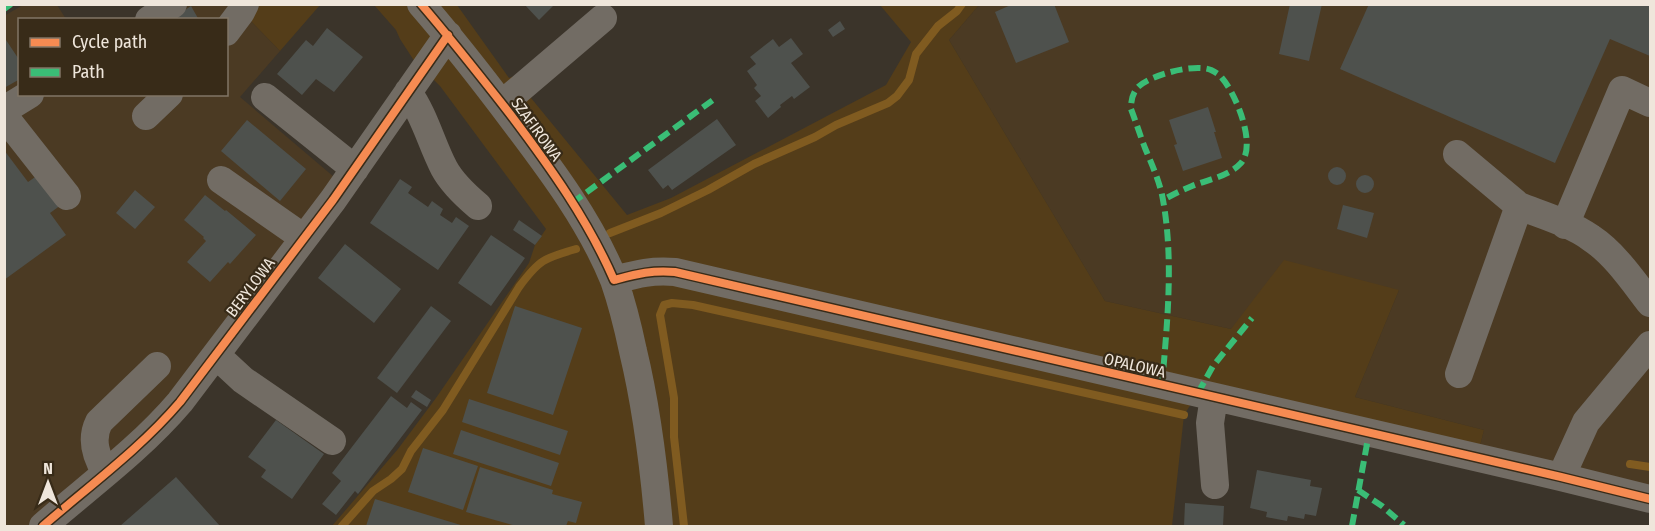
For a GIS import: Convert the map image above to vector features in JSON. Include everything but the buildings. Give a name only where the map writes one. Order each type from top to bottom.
[{"type":"street","points":[[152,18],[173,4]]},
{"type":"street","points":[[228,30],[242,12],[245,4]]},
{"type":"street","name":"SZAFIROWA","points":[[421,4],[535,147],[564,189],[602,254],[614,280],[629,333],[645,407],[660,526]]},
{"type":"street","points":[[502,104],[603,18]]},
{"type":"street","name":"BERYLOWA","points":[[43,526],[162,423],[180,402],[333,200],[448,35]]},
{"type":"street","points":[[1565,225],[1622,90],[1650,103]]},
{"type":"street","points":[[408,92],[420,111],[451,179],[478,206]]},
{"type":"street","points":[[4,110],[27,96]]},
{"type":"street","points":[[146,116],[167,96]]},
{"type":"street","points":[[265,97],[354,170]]},
{"type":"street","points":[[4,116],[67,196]]},
{"type":"street","points":[[1457,154],[1519,206],[1580,231],[1601,246],[1650,303]]},
{"type":"street","points":[[221,180],[304,238]]},
{"type":"street","points":[[1459,374],[1519,206]]},
{"type":"street","name":"OPALOWA","points":[[614,280],[641,272],[675,272],[1650,498]]},
{"type":"street","points":[[1561,477],[1586,422],[1650,345]]},
{"type":"street","points":[[216,355],[243,380],[332,441]]},
{"type":"street","points":[[106,473],[96,453],[95,430],[99,422],[157,366]]},
{"type":"street","points":[[1214,397],[1210,423],[1215,485]]},
{"type":"shaded area","points":[[23,5],[57,5],[65,18],[18,18],[18,96],[228,96],[228,18],[151,18],[173,5],[239,5],[242,12],[280,51],[240,97],[334,177],[216,355],[43,526],[5,526],[4,16]]},
{"type":"shaded area","points":[[239,5],[320,5],[280,51],[242,12]]},
{"type":"shaded area","points":[[374,5],[457,5],[509,78],[525,72],[537,87],[531,98],[627,215],[671,198],[886,85],[911,42],[880,5],[979,5],[949,40],[1105,301],[1231,329],[1284,260],[1399,290],[1355,397],[1484,430],[1477,458],[1198,393],[1184,415],[1172,526],[332,526],[398,449],[436,398],[529,263],[535,245],[546,229],[440,86],[413,59],[396,30]]},
{"type":"shaded area","points":[[979,5],[1650,5],[1650,499],[1477,458],[1484,430],[1355,397],[1399,290],[1231,329],[1105,301],[949,40]]},
{"type":"waterway","points":[[610,233],[661,213],[754,164],[888,103],[897,96],[909,80],[916,54],[938,26],[962,4]]},
{"type":"waterway","points":[[342,526],[373,491],[402,469],[411,451],[443,410],[526,278],[543,261],[576,249]]},
{"type":"waterway","points":[[684,526],[674,437],[674,398],[660,315],[664,305],[672,303],[693,305],[1184,415]]},
{"type":"waterway","points":[[1630,464],[1650,467]]},
{"type":"marked path","points":[[4,9],[11,4]]},
{"type":"marked path","points":[[1162,385],[1169,269],[1166,223],[1160,187],[1131,109],[1132,100],[1138,87],[1152,78],[1184,69],[1211,70],[1222,78],[1238,107],[1246,132],[1245,155],[1241,163],[1230,172],[1163,200]]},
{"type":"marked path","points":[[572,203],[717,97]]},
{"type":"marked path","points":[[1198,393],[1213,366],[1252,318]]},
{"type":"marked path","points":[[1352,526],[1369,433]]},
{"type":"marked path","points":[[1358,490],[1404,525]]},
{"type":"cycle path","points":[[421,4],[510,114],[554,174],[592,236],[614,280],[644,273],[675,272],[1650,499]]},
{"type":"cycle path","points":[[43,526],[148,436],[180,402],[333,200],[448,35]]}]
